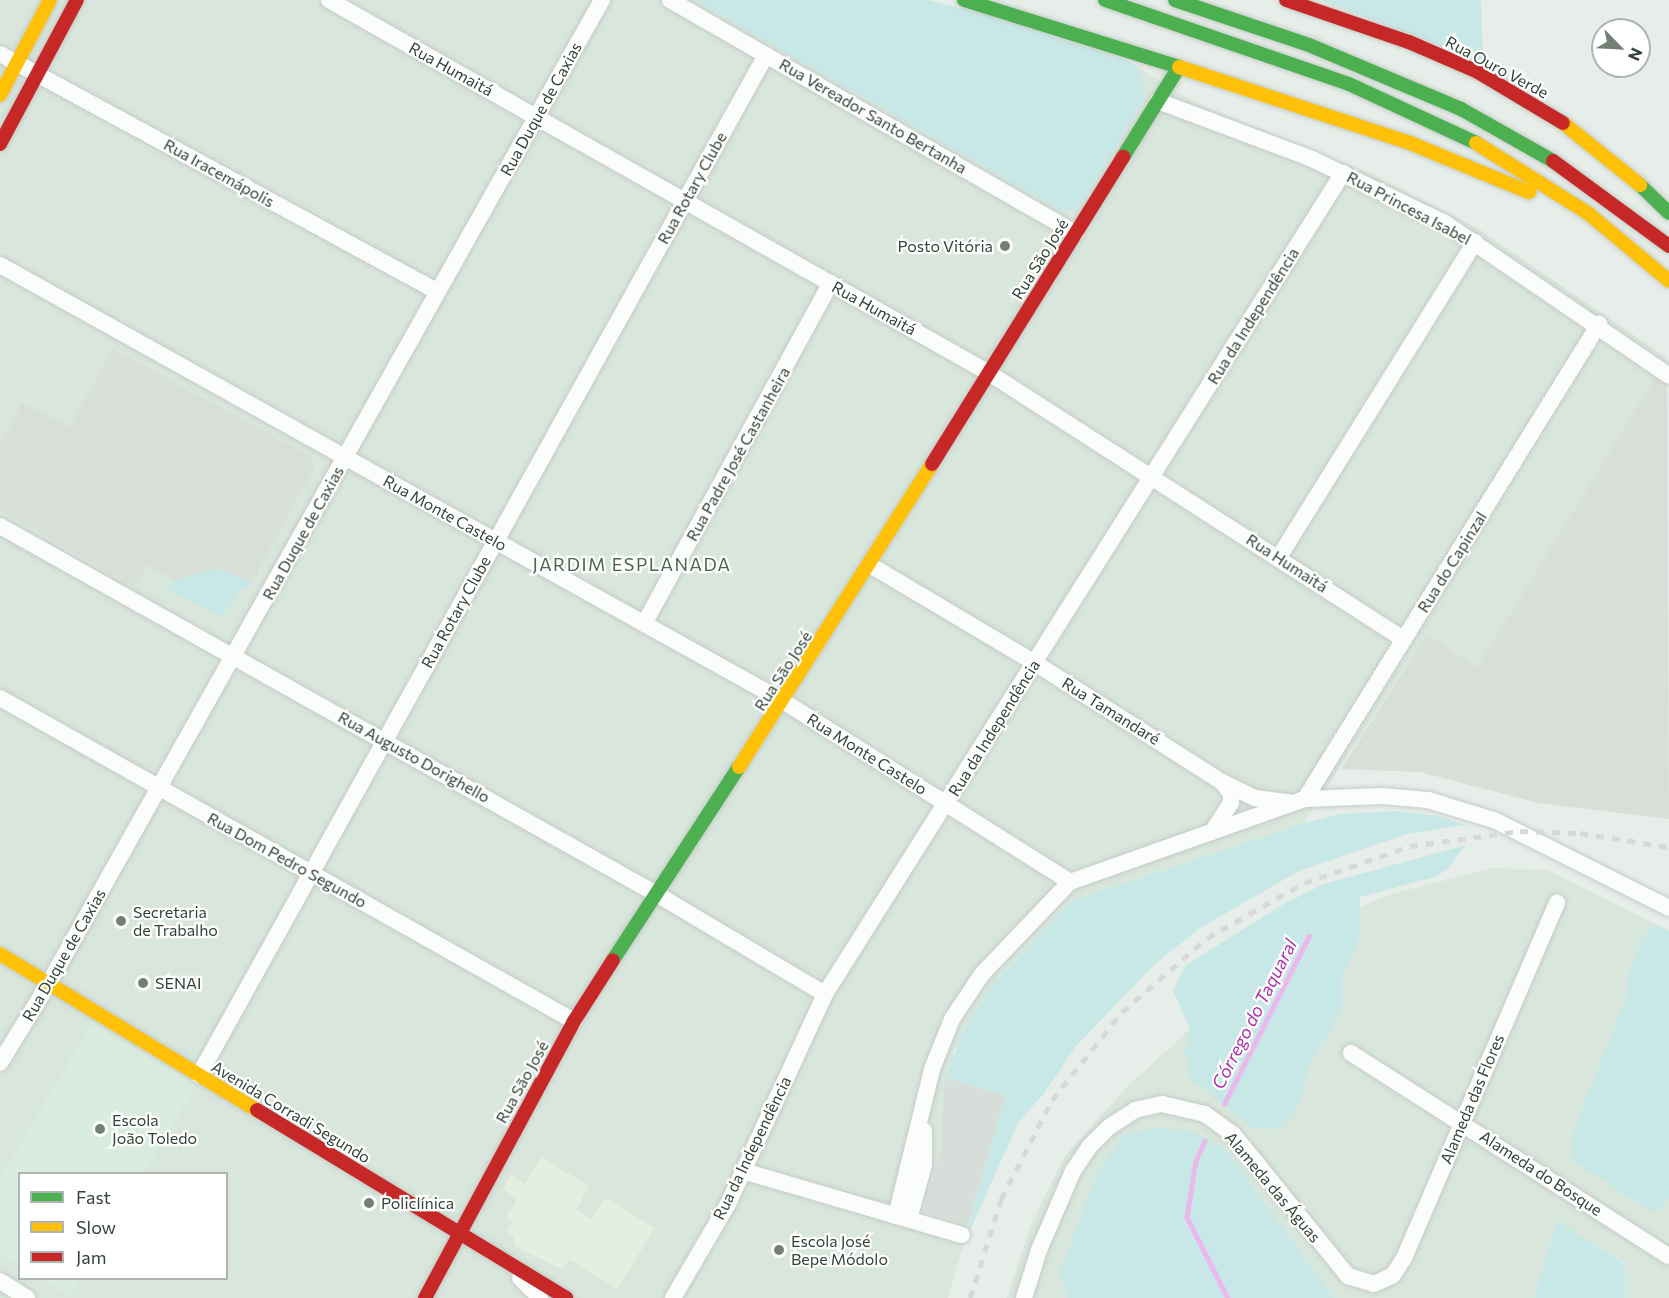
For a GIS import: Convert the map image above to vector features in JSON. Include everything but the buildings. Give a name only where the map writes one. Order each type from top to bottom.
[{"type":"main road","points":[[0,95],[50,0]]},
{"type":"main road","points":[[0,144],[77,0]]},
{"type":"main road","points":[[964,0],[1179,67],[1464,162],[1633,248]]},
{"type":"main road","points":[[1106,0],[1349,84],[1431,120],[1538,179],[1633,248],[1669,281]]},
{"type":"main road","points":[[1175,0],[1328,52],[1461,109],[1556,163],[1669,246]]},
{"type":"main road","name":"Rua Ouro Verde","points":[[1286,0],[1409,42],[1478,72],[1555,117],[1640,185],[1669,213]]},
{"type":"main road","name":"Rua São José","points":[[425,1298],[573,1022],[658,895],[870,565],[1179,67]]},
{"type":"main road","name":"Avenida Corradi Segundo","points":[[0,954],[566,1298]]},
{"type":"street","name":"Rua Humaitá","points":[[329,0],[989,373],[1153,475],[1404,639]]},
{"type":"street","name":"Rua Duque de Caxias","points":[[0,1063],[49,983],[602,0]]},
{"type":"street","name":"Rua Vereador Santo Bertanha","points":[[670,0],[1076,233]]},
{"type":"street","name":"Rua Iracemápolis","points":[[0,54],[438,292]]},
{"type":"street","name":"Rua Rotary Clube","points":[[199,1076],[766,55]]},
{"type":"street","name":"Rua Princesa Isabel","points":[[1158,101],[1343,173],[1445,222],[1599,324],[1669,376]]},
{"type":"street","name":"Rua da Independência","points":[[673,1298],[743,1171],[825,994],[1343,173]]},
{"type":"street","points":[[1279,557],[1475,242]]},
{"type":"street","name":"Rua Monte Castelo","points":[[0,265],[783,701],[1070,882]]},
{"type":"street","name":"Rua Padre José Castanheira","points":[[644,624],[831,283]]},
{"type":"street","name":"Rua do Capinzal","points":[[1301,801],[1599,324]]},
{"type":"street","name":"Rua Augusto Dorighello","points":[[0,526],[385,740],[658,895],[825,994]]},
{"type":"street","name":"Rua Tamandaré","points":[[870,565],[1035,663],[1222,782],[1255,798],[1301,801]]},
{"type":"street","name":"Rua Dom Pedro Segundo","points":[[0,698],[573,1022]]},
{"type":"street","points":[[1212,832],[1231,803],[1230,794],[1222,782]]},
{"type":"street","points":[[902,1218],[924,1165],[923,1116],[942,1038],[962,1002],[982,974],[1070,882],[1301,801],[1401,797],[1456,807],[1520,831],[1669,908]]},
{"type":"street","name":"Alameda das Flores","points":[[1374,1284],[1399,1268],[1557,902]]},
{"type":"street","name":"Alameda do Bosque","points":[[1351,1053],[1462,1121],[1669,1256]]},
{"type":"street","name":"Alameda das Águas","points":[[1024,1298],[1039,1250],[1074,1171],[1089,1147],[1109,1127],[1135,1110],[1162,1104],[1205,1114],[1233,1134],[1341,1269],[1356,1281],[1374,1284]]},
{"type":"street","points":[[743,1171],[962,1235]]},
{"type":"street","points":[[503,1259],[540,1298]]},
{"type":"street","points":[[2,1286],[27,1298]]},
{"type":"shaded area","points":[[0,0],[927,0],[1123,58],[1194,102],[1374,175],[1477,228],[1667,358],[1477,667],[1427,634],[1304,823],[1073,900],[994,982],[952,1054],[1005,1096],[948,1298],[0,1298]]},
{"type":"shaded area","points":[[694,0],[927,0],[989,15],[1130,62],[1141,74],[1144,99],[1082,203],[1072,210],[1060,210]]},
{"type":"shaded area","points":[[1321,0],[1481,0],[1483,62]]},
{"type":"shaded area","points":[[113,349],[311,456],[314,468],[251,584],[219,568],[174,580],[147,565],[135,587],[0,510],[0,445],[22,404],[70,427]]},
{"type":"shaded area","points":[[1667,358],[1669,819],[1538,803],[1420,772],[1341,769],[1427,634],[1477,667]]},
{"type":"shaded area","points":[[219,568],[251,584],[236,593],[223,617],[168,591],[174,580]]},
{"type":"shaded area","points":[[1397,811],[1438,816],[1465,825],[1407,834],[1299,871],[1200,928],[1155,964],[1076,1046],[1043,1095],[1019,1121],[962,1248],[1005,1096],[945,1078],[965,1028],[994,982],[1073,900],[1304,823],[1340,814]]},
{"type":"shaded area","points":[[1466,845],[1448,868],[1438,876],[1360,897],[1358,942],[1342,976],[1342,1011],[1307,1067],[1304,1091],[1295,1111],[1282,1125],[1268,1130],[1251,1127],[1190,1078],[1185,1051],[1190,1029],[1173,990],[1186,965],[1285,903],[1324,884]]},
{"type":"shaded area","points":[[1493,868],[1548,870],[1669,931],[1669,1298],[1626,1298],[1625,1263],[1557,1221],[1534,1298],[1335,1298],[1224,1148],[1060,1272],[1067,1298],[1007,1298],[1031,1224],[1064,1157],[1126,1088],[1190,1029],[1322,922],[1395,893]]},
{"type":"shaded area","points":[[1655,924],[1669,931],[1669,1198],[1661,1209],[1650,1211],[1570,1159],[1575,1126],[1625,1001],[1631,965],[1644,935]]},
{"type":"shaded area","name":"Escola João Toledo","points":[[93,1022],[197,1084],[145,1172],[18,1172],[18,1265],[0,1255],[0,1178]]},
{"type":"shaded area","points":[[945,1078],[1005,1096],[968,1224],[924,1211],[941,1150]]},
{"type":"shaded area","points":[[1153,1127],[1191,1131],[1224,1148],[1335,1298],[1067,1298],[1060,1272],[1098,1170],[1125,1135]]},
{"type":"shaded area","points":[[541,1157],[589,1186],[576,1210],[591,1219],[606,1198],[655,1228],[617,1289],[570,1260],[561,1269],[515,1246],[513,1236],[507,1231],[512,1222],[506,1217],[517,1200],[503,1189],[511,1175],[525,1184]]},
{"type":"shaded area","points":[[1557,1220],[1625,1264],[1626,1298],[1534,1298]]},
{"type":"shaded area","points":[[42,1280],[80,1280],[70,1297]]},
{"type":"waterway","name":"Córrego do Taquaral","points":[[1224,1104],[1309,936]]},
{"type":"waterway","name":"Córrego do Taquaral","points":[[1205,1141],[1196,1161],[1187,1217],[1228,1298]]},
{"type":"railway","points":[[970,1298],[1001,1199],[1052,1100],[1122,1012],[1207,938],[1304,883],[1410,846],[1520,831],[1580,833],[1669,847]]},
{"type":"traffic: fast","points":[[964,0],[1179,67],[1123,157]]},
{"type":"traffic: fast","points":[[1105,0],[1349,84],[1476,143]]},
{"type":"traffic: fast","points":[[1175,0],[1309,45],[1461,109],[1553,161]]},
{"type":"traffic: fast","points":[[1640,185],[1669,213]]},
{"type":"traffic: fast","points":[[613,960],[739,767]]},
{"type":"traffic: slow","points":[[0,95],[50,0]]},
{"type":"traffic: slow","points":[[1179,67],[1410,143],[1529,192]]},
{"type":"traffic: slow","points":[[1563,123],[1640,185]]},
{"type":"traffic: slow","points":[[1476,143],[1589,214],[1669,281]]},
{"type":"traffic: slow","points":[[739,767],[932,464]]},
{"type":"traffic: slow","points":[[0,954],[257,1110]]},
{"type":"traffic: jam","points":[[0,144],[77,0]]},
{"type":"traffic: jam","points":[[1286,0],[1409,42],[1478,72],[1563,123]]},
{"type":"traffic: jam","points":[[932,464],[1123,157]]},
{"type":"traffic: jam","points":[[1553,161],[1669,246]]},
{"type":"traffic: jam","points":[[425,1298],[574,1021],[613,960]]},
{"type":"traffic: jam","points":[[257,1110],[566,1298]]},
{"type":"place","name":"Posto Vitória","points":[[1005,246]]},
{"type":"place","name":"Secretaria de Trabalho","points":[[121,921]]},
{"type":"place","name":"SENAI","points":[[143,983]]},
{"type":"place","name":"Escola João Toledo","points":[[100,1129]]},
{"type":"place","name":"Policlínica","points":[[369,1203]]},
{"type":"place","name":"Escola José Bepe Módolo","points":[[779,1250]]},
{"type":"district","name":"JARDIM ESPLANADA","points":[[632,564]]}]
